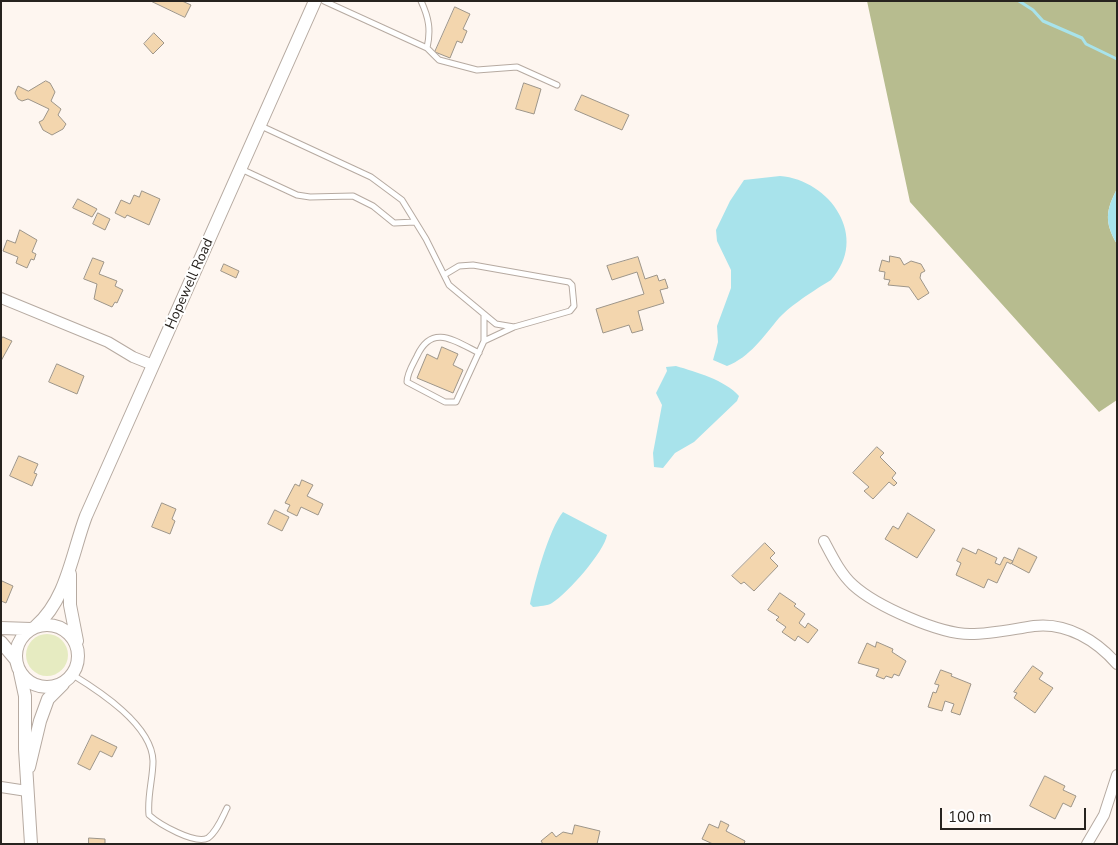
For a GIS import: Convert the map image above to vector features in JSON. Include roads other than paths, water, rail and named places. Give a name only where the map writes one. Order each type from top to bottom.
[{"type":"street","name":"Hopewell Road","points":[[33,628],[47,616],[70,569],[86,516],[316,1]]},
{"type":"street","points":[[1,298],[108,342],[133,357],[153,365]]},
{"type":"street","points":[[824,540],[843,574],[853,585],[864,594],[921,623],[938,629],[967,634],[982,634],[1036,625],[1056,627],[1084,636],[1096,643],[1115,660]]},
{"type":"street","name":"Hopewell Road","points":[[70,569],[70,605],[77,646]]},
{"type":"street","points":[[1,628],[33,628],[46,624],[60,628],[73,637],[79,656],[69,679],[48,699],[40,721],[28,775],[27,790],[31,844]]},
{"type":"street","points":[[28,775],[25,749],[25,696],[18,665],[19,642],[33,628]]},
{"type":"street","points":[[1,642],[26,679],[40,686],[55,686],[69,679]]},
{"type":"street","points":[[1087,844],[1104,815],[1117,775]]},
{"type":"street","points":[[1,787],[27,790]]},
{"type":"lane","points":[[324,1],[427,48],[440,60],[477,70],[518,67],[557,85]]},
{"type":"lane","points":[[421,1],[428,17],[430,34],[427,48]]},
{"type":"lane","points":[[260,126],[371,177],[402,200],[449,285],[496,324],[514,327]]},
{"type":"lane","points":[[241,168],[289,192],[310,197],[347,194],[364,200],[394,223],[415,222]]},
{"type":"lane","points":[[444,276],[453,268],[472,265],[569,282],[572,285],[573,310],[514,327],[484,342]]},
{"type":"lane","points":[[479,353],[445,337],[432,338],[422,344],[407,382],[446,402],[456,402],[479,353],[484,342],[484,314]]},
{"type":"lane","points":[[69,679],[114,703],[134,723],[148,743],[153,759],[148,798],[149,815],[157,822],[196,841],[207,839],[215,831],[227,808]]},
{"type":"water","points":[[780,176],[798,180],[815,188],[828,199],[839,213],[845,229],[847,246],[842,263],[831,280],[788,310],[749,352],[727,366],[713,360],[718,342],[717,326],[731,288],[731,270],[717,241],[716,230],[730,201],[744,180]]},
{"type":"water","points":[[1117,189],[1117,244],[1110,229],[1108,216]]},
{"type":"water","points":[[676,366],[718,381],[739,396],[737,401],[694,442],[675,453],[663,468],[654,467],[653,453],[662,405],[656,393],[667,371],[666,367]]},
{"type":"water","points":[[563,512],[607,535],[592,561],[567,591],[550,604],[533,607],[530,604],[543,556],[553,530]]},
{"type":"waterway","points":[[1019,1],[1033,10],[1043,21],[1082,38],[1086,44],[1117,59]]}]
